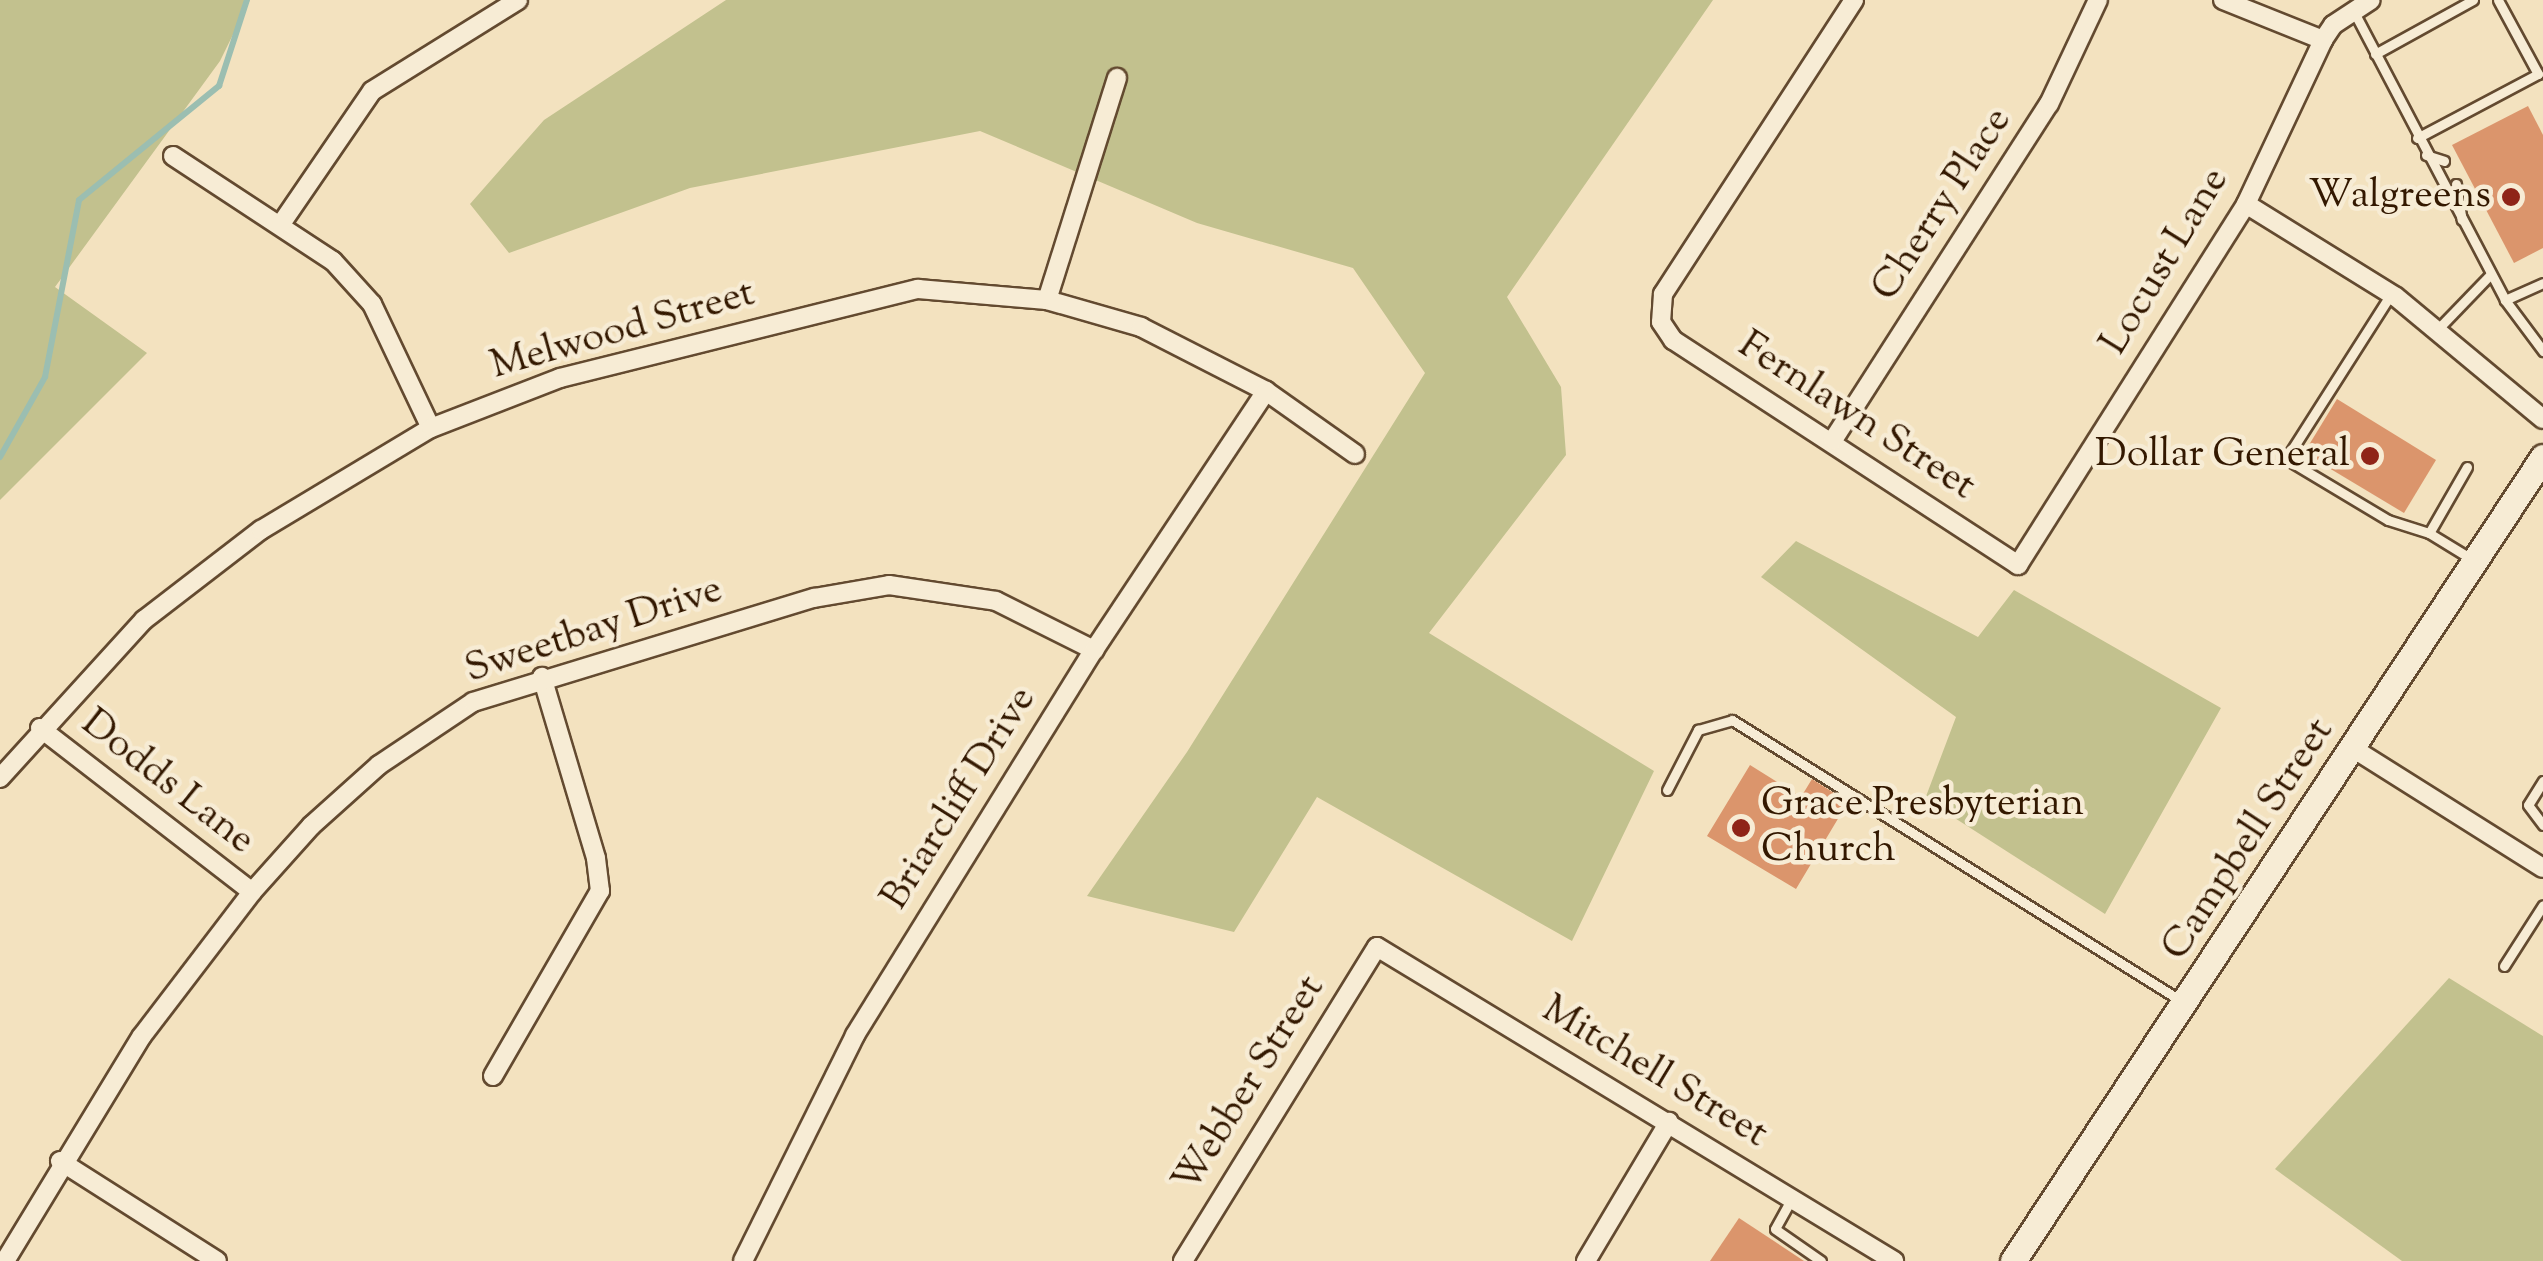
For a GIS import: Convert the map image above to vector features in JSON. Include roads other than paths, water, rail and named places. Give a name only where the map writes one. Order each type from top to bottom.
[{"type":"main road","name":"Campbell Street","points":[[2013,1261],[2543,457]]},
{"type":"street","points":[[281,224],[372,91],[518,0]]},
{"type":"street","name":"Fernlawn Street","points":[[1854,0],[1663,294],[1661,322],[1673,340],[1833,440],[2018,564]]},
{"type":"street","name":"Cherry Place","points":[[1833,440],[2049,104],[2098,0]]},
{"type":"street","points":[[2223,0],[2323,40]]},
{"type":"street","name":"Locust Lane","points":[[2018,564],[2246,204],[2323,40],[2352,10],[2371,0]]},
{"type":"street","points":[[1047,300],[1117,78]]},
{"type":"street","points":[[173,156],[333,261],[372,304],[431,428]]},
{"type":"street","points":[[2246,204],[2390,294],[2543,419]]},
{"type":"street","name":"Melwood Street","points":[[0,778],[40,728],[144,620],[261,530],[431,428],[560,378],[918,289],[1047,300],[1141,327],[1266,391],[1355,454]]},
{"type":"street","name":"Briarcliff Drive","points":[[743,1261],[855,1035],[1094,650],[1266,391]]},
{"type":"street","name":"Sweetbay Drive","points":[[5,1261],[60,1162],[142,1036],[252,892],[310,826],[379,765],[474,702],[542,677],[814,598],[889,585],[996,600],[1094,650]]},
{"type":"street","points":[[492,1076],[600,891],[596,858],[542,677]]},
{"type":"street","name":"Dodds Lane","points":[[40,728],[252,892]]},
{"type":"street","points":[[2354,749],[2543,868]]},
{"type":"street","name":"Mitchell Street","points":[[1377,946],[1894,1261]]},
{"type":"street","name":"Webber Street","points":[[1184,1261],[1377,946]]},
{"type":"street","points":[[1586,1261],[1669,1122]]},
{"type":"street","points":[[60,1162],[217,1261]]},
{"type":"lane","points":[[2375,54],[2474,0]]},
{"type":"lane","points":[[2418,138],[2542,76],[2498,0]]},
{"type":"lane","points":[[2352,10],[2490,275],[2543,350]]},
{"type":"lane","points":[[2426,155],[2444,161]]},
{"type":"lane","points":[[2456,184],[2462,222]]},
{"type":"lane","points":[[2437,330],[2490,275]]},
{"type":"lane","points":[[2505,300],[2543,283]]},
{"type":"lane","points":[[2390,294],[2286,459],[2388,520],[2430,532],[2475,562]]},
{"type":"lane","points":[[2430,532],[2467,467]]},
{"type":"lane","points":[[1666,790],[1698,730],[1732,720],[2186,1004]]},
{"type":"lane","points":[[2543,780],[2528,805],[2531,817],[2543,825]]},
{"type":"lane","points":[[2504,966],[2543,905]]},
{"type":"lane","points":[[1792,1198],[1775,1229],[1821,1261]]},
{"type":"waterway","points":[[0,457],[45,377],[79,200],[219,86],[247,0]]},
{"type":"place","name":"Walgreens","points":[[2511,197]]},
{"type":"place","name":"Dollar General","points":[[2370,456]]},
{"type":"place","name":"Grace Presbyterian Church","points":[[1741,828]]}]
